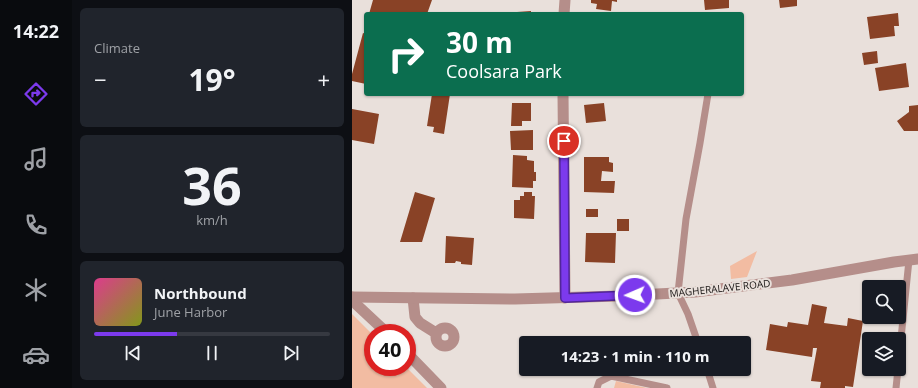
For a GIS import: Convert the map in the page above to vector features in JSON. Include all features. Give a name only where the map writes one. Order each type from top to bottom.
[{"type":"street","points":[[564,12],[565,0]]},
{"type":"street","points":[[563,96],[565,298]]},
{"type":"street","name":"MAGHERALAVE ROAD","points":[[352,297],[515,299],[695,292],[792,280],[914,259]]},
{"type":"street","points":[[352,297],[357,305],[377,324]]},
{"type":"street","points":[[413,298],[416,317],[420,323],[436,333]]},
{"type":"street","points":[[416,362],[441,388]]},
{"type":"lane","points":[[696,336],[688,314],[678,293],[686,219],[708,96]]},
{"type":"lane","points":[[903,332],[914,259]]},
{"type":"lane","points":[[597,388],[599,382],[611,376],[667,388]]},
{"type":"lane","points":[[709,376],[713,388]]},
{"type":"lane","points":[[896,388],[897,376]]},
{"type":"shaded area","points":[[757,251],[747,277],[731,279],[730,266]]},
{"type":"shaded area","points":[[352,314],[364,326],[364,376],[415,376],[427,388],[352,388]]},
{"type":"shaded area","points":[[616,381],[647,388],[614,388]]},
{"type":"building","points":[[373,0],[432,0],[428,12],[370,12]]},
{"type":"building","points":[[591,0],[617,0],[617,2],[612,1],[611,11],[596,9],[597,4],[591,3]]},
{"type":"building","points":[[704,0],[729,0],[729,8],[705,10]]},
{"type":"building","points":[[779,0],[797,0],[797,6],[780,8]]},
{"type":"building","points":[[898,13],[899,26],[894,26],[895,36],[870,39],[867,17]]},
{"type":"building","points":[[363,33],[364,84],[352,81],[352,74]]},
{"type":"building","points":[[877,51],[878,63],[864,65],[862,53]]},
{"type":"building","points":[[906,63],[909,87],[879,91],[875,68]]},
{"type":"building","points":[[432,96],[450,96],[444,134],[433,132],[434,127],[427,126]]},
{"type":"building","points":[[512,103],[531,103],[531,121],[522,121],[522,126],[511,126]]},
{"type":"building","points":[[604,103],[606,121],[586,123],[584,105]]},
{"type":"building","points":[[918,105],[918,131],[904,131],[897,121],[909,112],[909,106]]},
{"type":"building","points":[[352,109],[379,114],[374,144],[352,140]]},
{"type":"building","points":[[533,130],[533,150],[511,150],[510,131]]},
{"type":"building","points":[[513,155],[527,156],[527,160],[534,161],[536,181],[533,181],[533,188],[512,187]]},
{"type":"building","points":[[584,157],[609,157],[609,162],[613,163],[613,172],[602,171],[601,181],[615,181],[614,193],[584,192]]},
{"type":"building","points":[[415,192],[435,198],[422,242],[400,242]]},
{"type":"building","points":[[524,192],[532,192],[532,196],[535,196],[534,219],[514,218],[514,200],[520,200],[520,196],[524,196]]},
{"type":"building","points":[[586,209],[598,209],[598,217],[586,217]]},
{"type":"building","points":[[617,219],[629,219],[629,231],[617,231]]},
{"type":"building","points":[[586,233],[616,233],[615,263],[585,262]]},
{"type":"building","points":[[446,236],[474,238],[472,265],[461,264],[461,262],[456,261],[455,263],[445,263]]},
{"type":"building","points":[[812,304],[827,307],[824,323],[847,326],[848,318],[862,321],[853,387],[845,386],[845,388],[820,388],[821,382],[811,381],[817,348],[813,348],[812,357],[766,350],[770,324],[787,327],[788,322],[808,325]]},
{"type":"route","points":[[564,141],[565,298],[635,295]]}]
